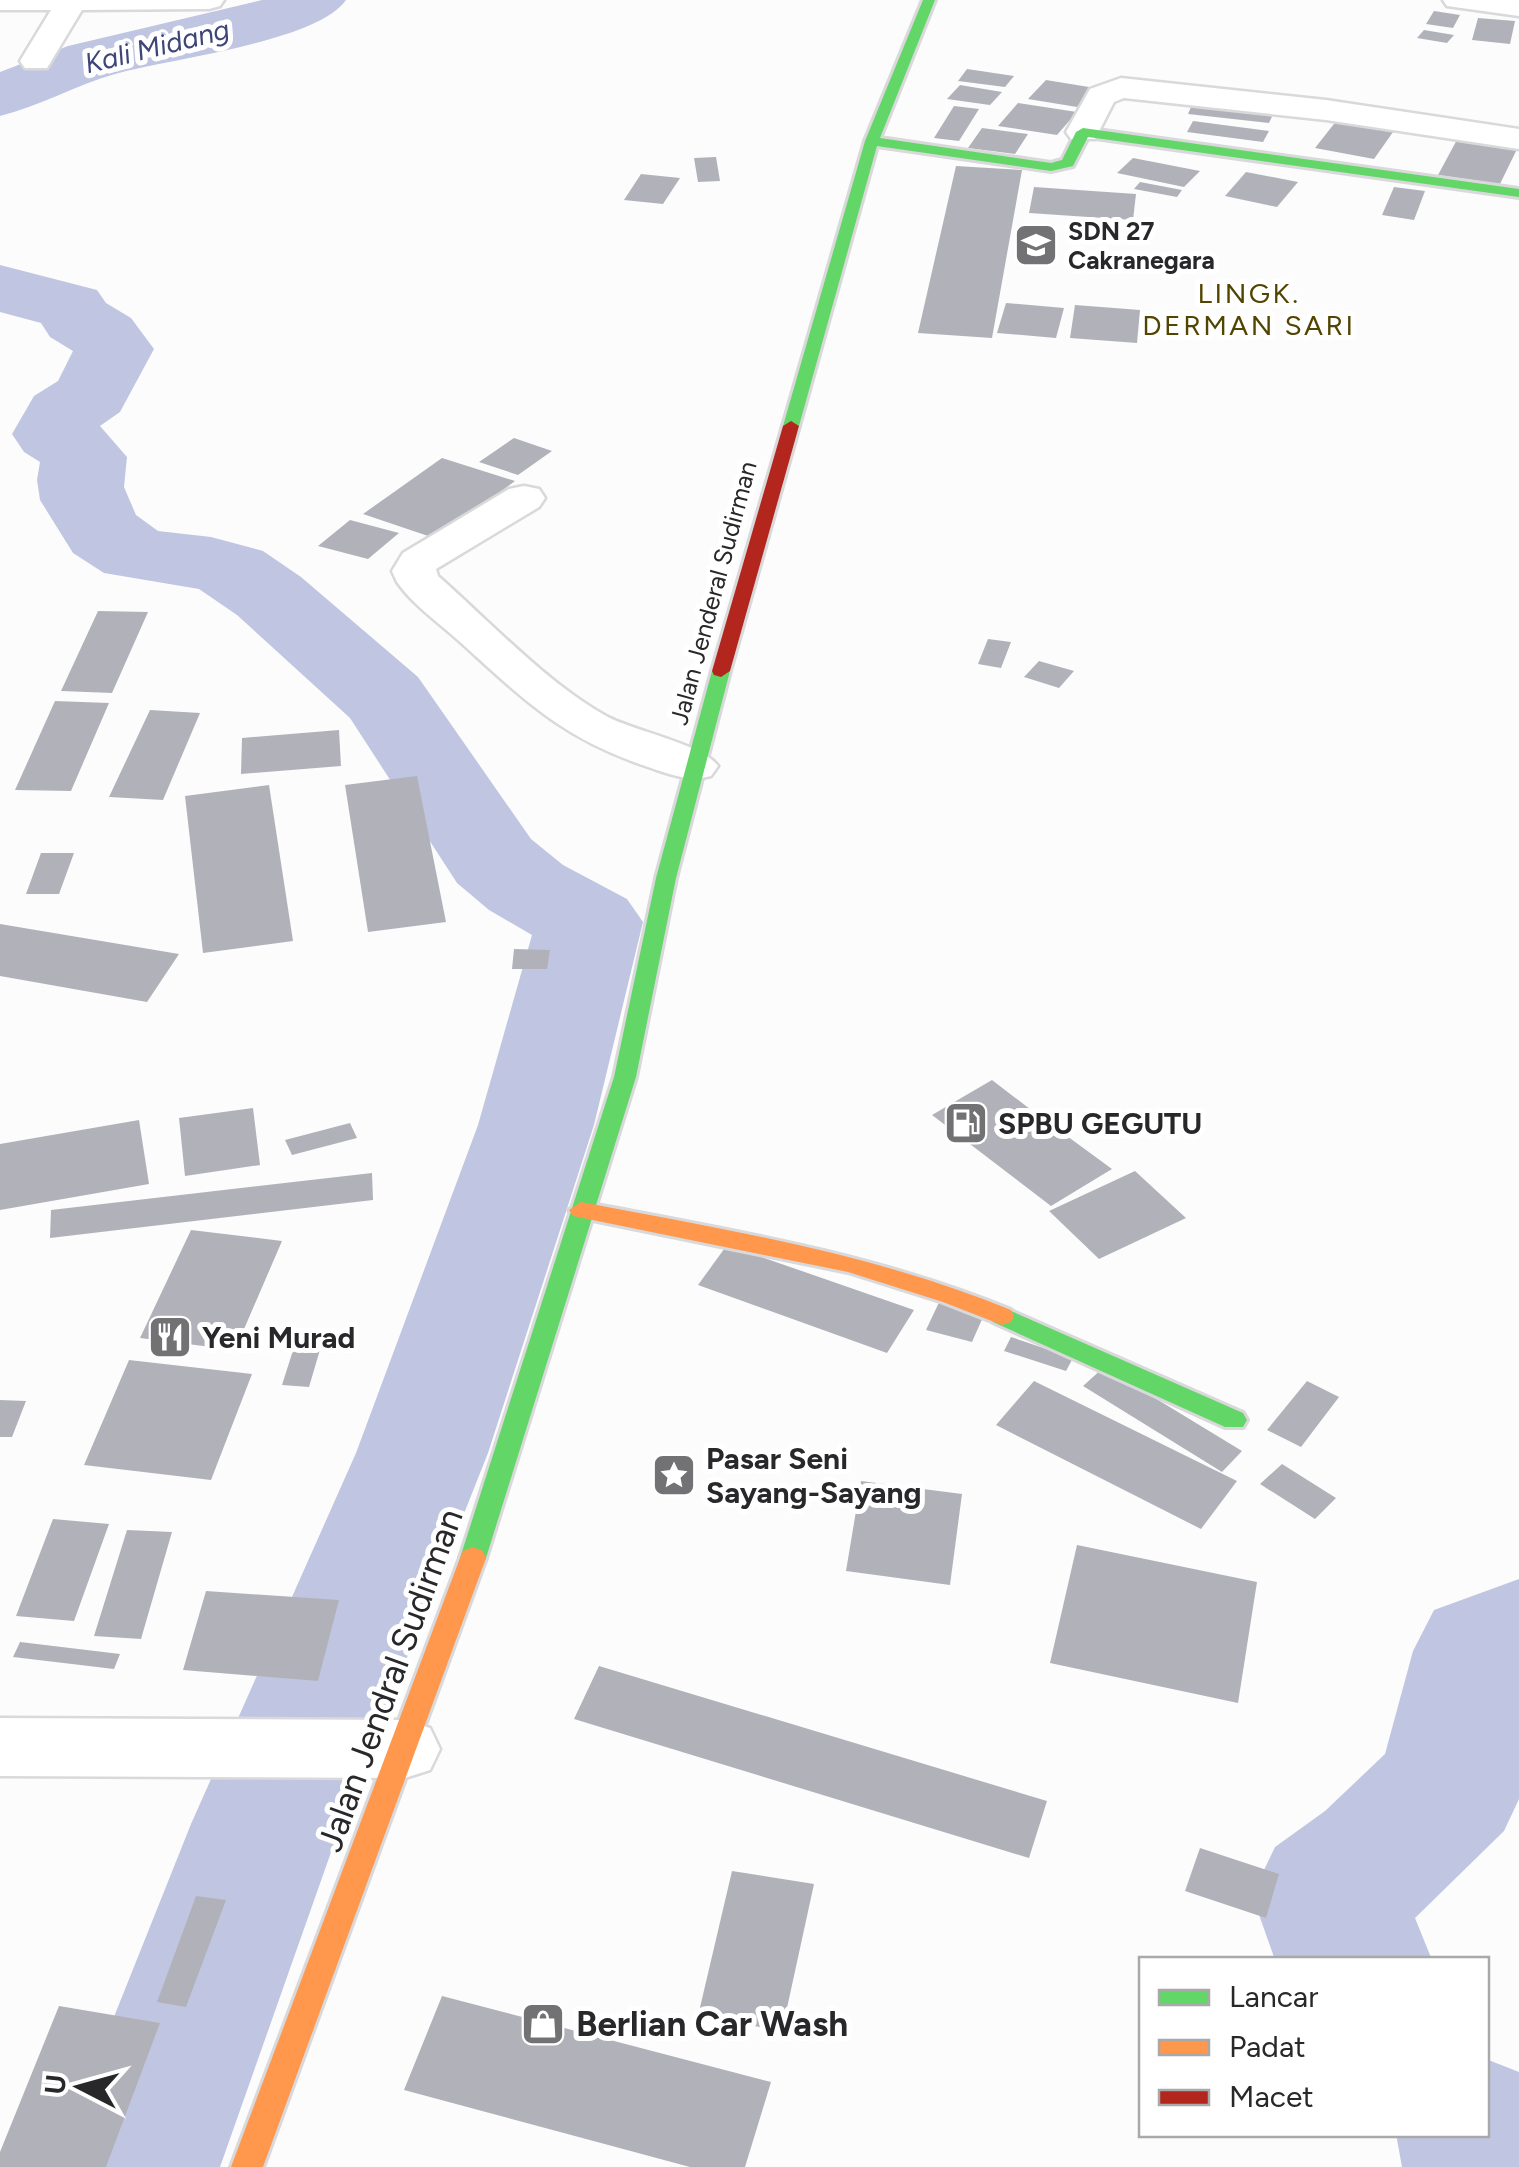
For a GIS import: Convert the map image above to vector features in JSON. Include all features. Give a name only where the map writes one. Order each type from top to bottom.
[{"type":"main road","name":"Jalan Jenderal Sudirman","points":[[581,1210],[625,1077],[666,878],[694,766],[872,141],[929,0]]},
{"type":"main road","points":[[872,141],[1051,168],[1068,163],[1083,132],[1519,193]]},
{"type":"main road","points":[[581,1210],[834,1260],[964,1298],[1234,1420]]},
{"type":"main road","name":"Jalan Jendral Sudirman","points":[[247,2167],[457,1609],[581,1210]]},
{"type":"street","points":[[0,0],[209,0]]},
{"type":"street","points":[[1458,0],[1519,7]]},
{"type":"street","points":[[36,60],[72,1]]},
{"type":"street","points":[[1083,132],[1101,96],[1121,88],[1326,110],[1519,139]]},
{"type":"street","points":[[524,498],[418,562],[414,571],[419,582],[560,707],[630,745],[694,766]]},
{"type":"street","points":[[0,1747],[405,1749]]},
{"type":"building","points":[[1434,11],[1460,15],[1453,28],[1426,24]]},
{"type":"building","points":[[1478,18],[1515,21],[1510,44],[1472,40]]},
{"type":"building","points":[[1424,30],[1454,35],[1447,43],[1417,38]]},
{"type":"building","points":[[967,69],[1014,76],[1005,87],[958,81]]},
{"type":"building","points":[[1046,80],[1095,88],[1077,107],[1028,99]]},
{"type":"building","points":[[960,85],[1002,92],[990,105],[947,99]]},
{"type":"building","points":[[1194,100],[1275,110],[1269,123],[1188,114]]},
{"type":"building","points":[[1018,103],[1077,112],[1057,135],[998,126]]},
{"type":"building","points":[[954,106],[979,109],[959,141],[934,138]]},
{"type":"building","points":[[1341,115],[1398,125],[1374,159],[1315,148]]},
{"type":"building","points":[[1193,121],[1269,131],[1263,142],[1187,132]]},
{"type":"building","points":[[982,128],[1028,134],[1015,154],[968,148]]},
{"type":"building","points":[[1459,136],[1519,145],[1500,184],[1438,175]]},
{"type":"building","points":[[716,157],[720,181],[698,182],[694,158]]},
{"type":"building","points":[[1133,158],[1200,171],[1184,187],[1117,173]]},
{"type":"building","points":[[956,166],[1022,170],[992,338],[918,333]]},
{"type":"building","points":[[1246,172],[1298,182],[1277,207],[1225,196]]},
{"type":"building","points":[[641,174],[680,178],[663,204],[624,200]]},
{"type":"building","points":[[1140,182],[1182,190],[1177,197],[1134,189]]},
{"type":"building","points":[[1034,187],[1136,194],[1133,220],[1029,213]]},
{"type":"building","points":[[1394,187],[1425,191],[1414,220],[1382,215]]},
{"type":"building","points":[[1128,225],[1152,226],[1152,241],[1128,240]]},
{"type":"building","points":[[1006,303],[1064,308],[1056,338],[997,333]]},
{"type":"building","points":[[1075,305],[1140,310],[1137,343],[1070,338]]},
{"type":"building","points":[[514,438],[552,451],[518,475],[479,462]]},
{"type":"building","points":[[442,458],[515,481],[437,539],[363,514]]},
{"type":"building","points":[[350,520],[399,533],[368,559],[318,546]]},
{"type":"building","points":[[98,611],[148,612],[112,693],[61,691]]},
{"type":"building","points":[[988,639],[1011,642],[1001,668],[978,664]]},
{"type":"building","points":[[1039,661],[1074,671],[1059,688],[1024,677]]},
{"type":"building","points":[[55,701],[109,703],[71,791],[15,790]]},
{"type":"building","points":[[150,710],[200,713],[163,800],[109,797]]},
{"type":"building","points":[[339,730],[341,766],[241,774],[242,738]]},
{"type":"building","points":[[417,776],[446,922],[368,932],[345,785]]},
{"type":"building","points":[[269,785],[293,941],[203,953],[185,796]]},
{"type":"building","points":[[41,853],[74,853],[59,894],[26,894]]},
{"type":"building","points":[[0,924],[179,954],[147,1002],[0,976]]},
{"type":"building","points":[[514,949],[550,950],[547,969],[512,969]]},
{"type":"building","points":[[992,1080],[1112,1169],[1051,1206],[932,1115]]},
{"type":"building","points":[[253,1108],[260,1165],[185,1176],[179,1118]]},
{"type":"building","points":[[139,1120],[149,1184],[0,1210],[0,1144]]},
{"type":"building","points":[[350,1123],[357,1138],[292,1155],[285,1140]]},
{"type":"building","points":[[1135,1171],[1186,1218],[1099,1259],[1049,1211]]},
{"type":"building","points":[[372,1173],[373,1200],[50,1238],[51,1210]]},
{"type":"building","points":[[191,1230],[282,1241],[235,1350],[140,1338]]},
{"type":"building","points":[[727,1245],[914,1310],[887,1353],[698,1285]]},
{"type":"building","points":[[942,1296],[987,1308],[972,1342],[926,1330]]},
{"type":"building","points":[[1011,1337],[1073,1358],[1066,1371],[1004,1351]]},
{"type":"building","points":[[296,1341],[322,1343],[309,1387],[282,1385]]},
{"type":"building","points":[[129,1360],[252,1374],[211,1480],[84,1465]]},
{"type":"building","points":[[1104,1367],[1242,1451],[1222,1472],[1083,1386]]},
{"type":"building","points":[[1034,1381],[1237,1481],[1201,1529],[996,1425]]},
{"type":"building","points":[[1307,1381],[1339,1397],[1301,1447],[1267,1430]]},
{"type":"building","points":[[0,1400],[26,1401],[12,1437],[0,1437]]},
{"type":"building","points":[[1282,1464],[1336,1498],[1315,1519],[1260,1484]]},
{"type":"building","points":[[861,1481],[962,1494],[950,1585],[846,1571]]},
{"type":"building","points":[[53,1519],[109,1524],[74,1621],[16,1616]]},
{"type":"building","points":[[127,1530],[172,1532],[141,1639],[94,1636]]},
{"type":"building","points":[[1077,1545],[1257,1582],[1238,1703],[1050,1663]]},
{"type":"building","points":[[206,1591],[339,1600],[318,1681],[183,1670]]},
{"type":"building","points":[[20,1642],[120,1654],[114,1669],[13,1657]]},
{"type":"building","points":[[599,1666],[1047,1801],[1029,1858],[574,1719]]},
{"type":"building","points":[[1200,1848],[1279,1874],[1266,1918],[1185,1891]]},
{"type":"building","points":[[732,1871],[814,1884],[782,2031],[698,2016]]},
{"type":"building","points":[[196,1896],[226,1900],[186,2007],[157,2002]]},
{"type":"building","points":[[442,1996],[771,2082],[745,2167],[690,2167],[404,2090]]},
{"type":"building","points":[[59,2006],[160,2023],[106,2167],[0,2167],[0,2152]]},
{"type":"waterway","name":"Kali Midang","points":[[0,96],[91,60],[279,16],[314,0]]},
{"type":"waterway","points":[[0,288],[69,307],[78,320],[103,335],[114,349],[91,395],[63,414],[54,434],[84,457],[82,493],[105,534],[136,554],[191,560],[231,570],[265,593],[369,682],[398,714],[468,826],[503,871],[589,922],[536,1125],[422,1453],[266,1824],[137,2167]]},
{"type":"waterway","points":[[1353,1957],[1329,1895],[1379,1858],[1451,1786],[1484,1651],[1519,1636]]},
{"type":"waterway","points":[[1480,2137],[1485,2167]]},
{"type":"traffic: fast","points":[[791,426],[872,141],[929,0]]},
{"type":"traffic: fast","points":[[872,141],[1051,167],[1068,163],[1083,132],[1519,193]]},
{"type":"traffic: fast","points":[[473,1558],[625,1077],[666,878],[721,671]]},
{"type":"traffic: fast","points":[[1002,1316],[1234,1420]]},
{"type":"traffic: slow","points":[[581,1210],[848,1263],[952,1295],[1002,1316]]},
{"type":"traffic: slow","points":[[247,2167],[473,1558]]},
{"type":"traffic: jam","points":[[721,671],[791,426]]},
{"type":"place","name":"SDN 27 Cakranegara","points":[[1036,245]]},
{"type":"place","name":"SPBU GEGUTU","points":[[966,1123]]},
{"type":"place","name":"Yeni Murad","points":[[170,1337]]},
{"type":"place","name":"Pasar Seni Sayang-Sayang","points":[[674,1475]]},
{"type":"place","name":"Berlian Car Wash","points":[[543,2024]]},
{"type":"district","name":"LINGK. DERMAN SARI","points":[[1249,309]]}]
